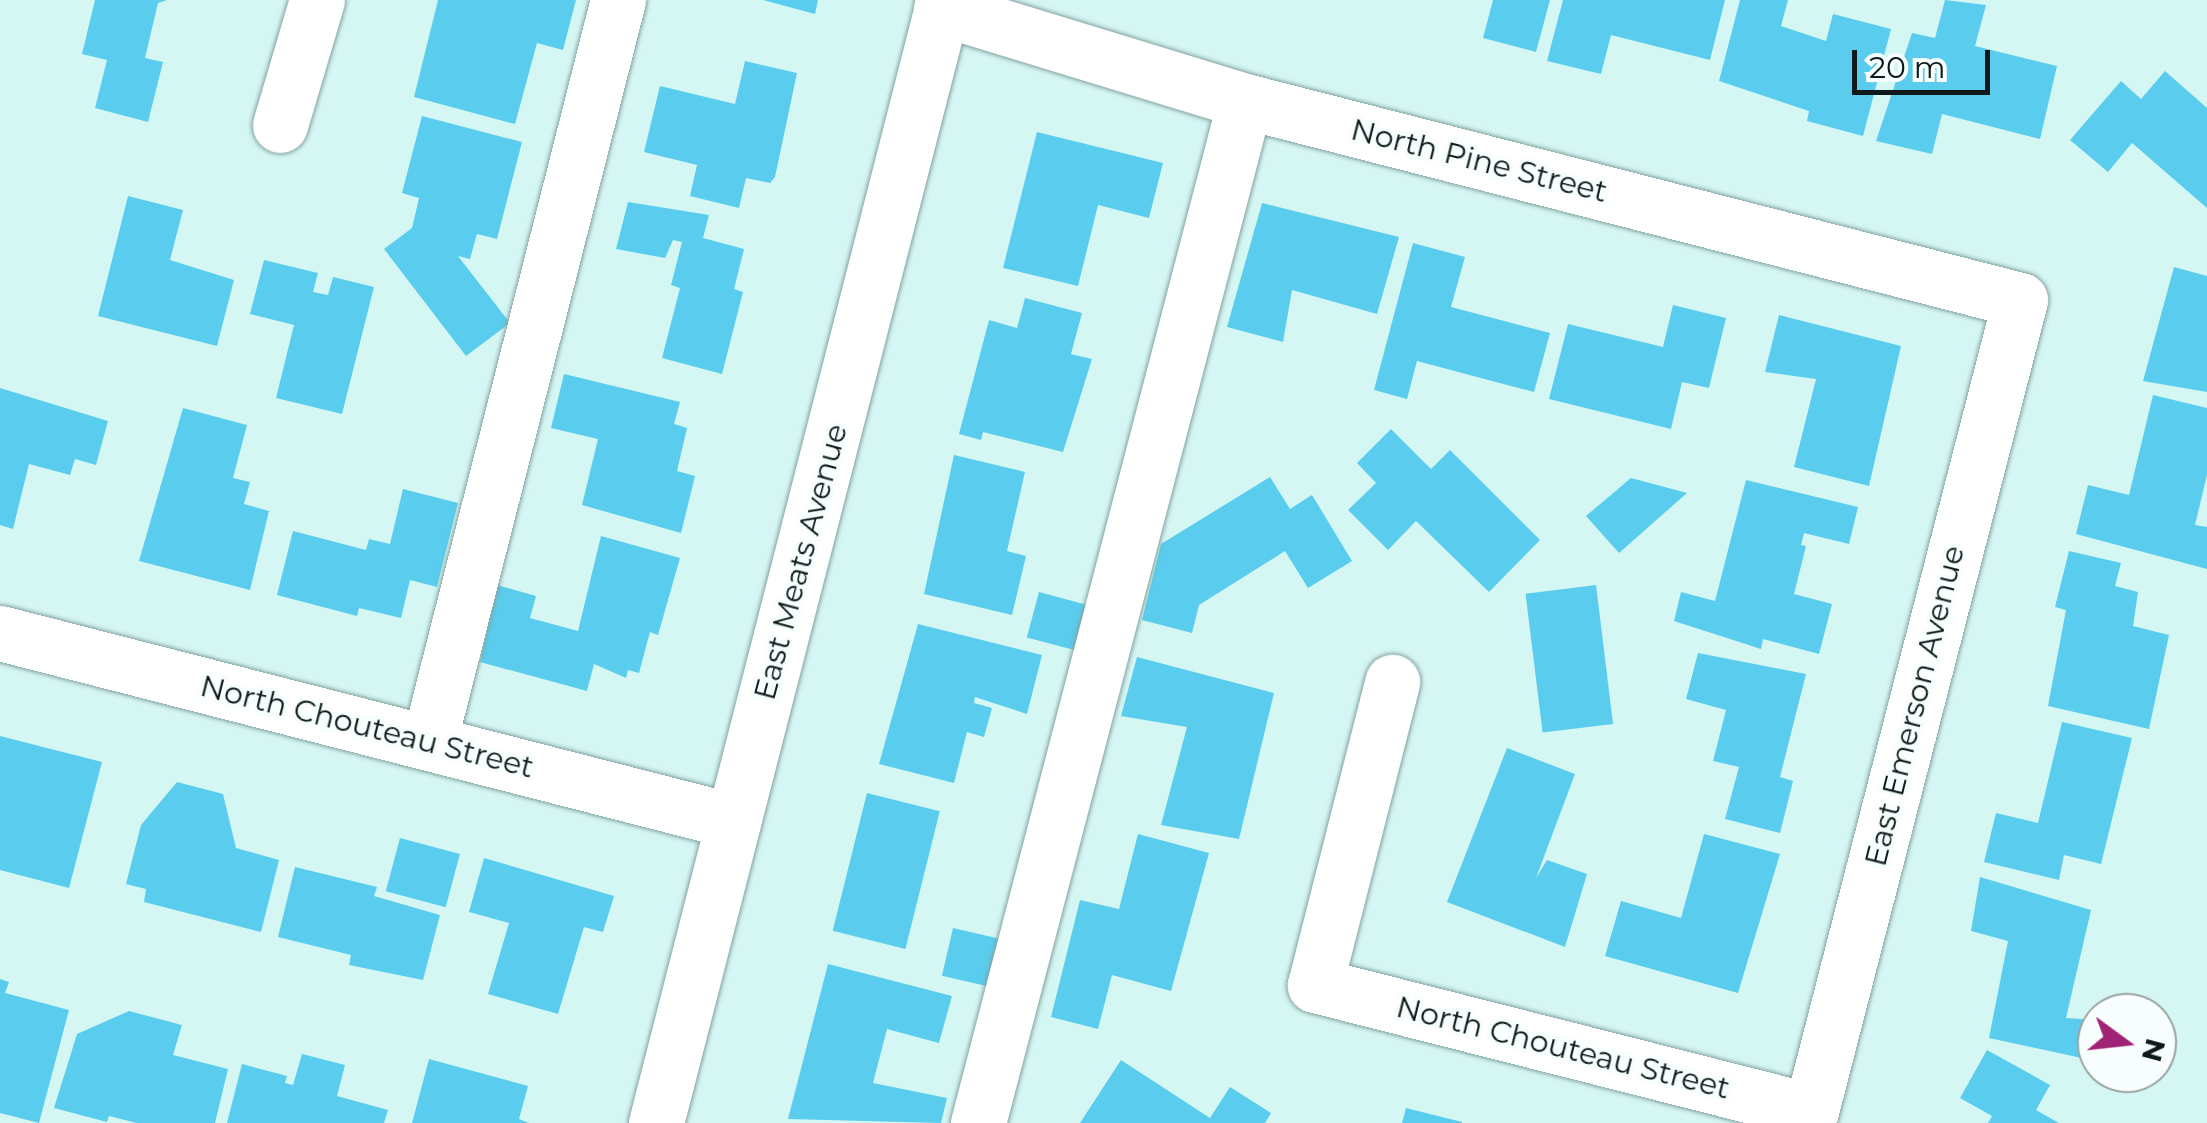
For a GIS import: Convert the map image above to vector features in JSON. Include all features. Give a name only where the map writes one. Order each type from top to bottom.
[{"type":"street","points":[[280,124],[317,0]]},
{"type":"street","points":[[429,742],[618,0]]},
{"type":"street","name":"North Pine Street","points":[[942,4],[1245,101],[2020,300]]},
{"type":"street","name":"East Meats Avenue","points":[[656,1123],[942,4]]},
{"type":"street","points":[[978,1123],[1245,101]]},
{"type":"street","name":"East Emerson Avenue","points":[[1811,1112],[2020,300]]},
{"type":"street","name":"North Chouteau Street","points":[[0,633],[733,821]]},
{"type":"street","name":"North Chouteau Street","points":[[1392,682],[1315,985],[1811,1112]]},
{"type":"building","points":[[95,0],[167,0],[158,3],[145,58],[163,62],[148,122],[95,108],[107,60],[82,54]]},
{"type":"building","points":[[438,0],[576,0],[563,50],[537,43],[515,124],[414,97]]},
{"type":"building","points":[[763,0],[818,0],[815,14]]},
{"type":"building","points":[[1493,0],[1550,0],[1536,52],[1483,38]]},
{"type":"building","points":[[1563,0],[1725,0],[1710,60],[1611,35],[1601,74],[1547,61]]},
{"type":"building","points":[[1740,0],[1788,0],[1781,26],[1826,41],[1833,14],[1891,29],[1863,136],[1807,121],[1809,111],[1719,81]]},
{"type":"building","points":[[1945,0],[1986,5],[1975,46],[2057,66],[2040,139],[1942,114],[1932,154],[1876,141],[1912,33],[1935,38]]},
{"type":"building","points":[[745,61],[797,73],[775,177],[770,183],[746,178],[739,208],[690,196],[697,165],[644,152],[660,86],[735,104]]},
{"type":"building","points":[[2165,71],[2207,108],[2207,208],[2132,143],[2108,172],[2070,140],[2121,81],[2141,99]]},
{"type":"building","points":[[422,116],[522,142],[497,239],[477,234],[470,259],[458,256],[510,323],[466,356],[384,249],[412,228],[419,198],[402,193]]},
{"type":"building","points":[[1037,132],[1163,163],[1149,218],[1098,205],[1078,286],[1003,268]]},
{"type":"building","points":[[128,196],[183,210],[170,260],[234,280],[217,346],[98,316]]},
{"type":"building","points":[[628,202],[709,215],[703,238],[744,249],[734,289],[743,292],[722,374],[662,358],[680,288],[671,285],[682,242],[673,240],[665,258],[616,249]]},
{"type":"building","points":[[1262,203],[1399,237],[1377,314],[1292,290],[1283,342],[1227,327]]},
{"type":"building","points":[[1413,243],[1465,257],[1451,307],[1550,333],[1534,392],[1417,361],[1407,399],[1374,390]]},
{"type":"building","points":[[264,260],[318,273],[313,292],[328,295],[333,277],[374,287],[342,414],[276,398],[294,325],[250,314]]},
{"type":"building","points":[[2174,267],[2207,276],[2207,392],[2143,381]]},
{"type":"building","points":[[1025,298],[1082,313],[1071,354],[1092,359],[1063,452],[983,432],[981,440],[959,434],[989,320],[1017,328]]},
{"type":"building","points":[[1673,305],[1726,318],[1709,388],[1682,382],[1671,429],[1549,399],[1568,324],[1663,347]]},
{"type":"building","points":[[1779,315],[1901,346],[1869,486],[1794,467],[1816,379],[1765,372]]},
{"type":"building","points":[[564,374],[680,402],[674,424],[687,428],[677,471],[695,476],[681,533],[582,505],[598,439],[551,428]]},
{"type":"building","points":[[0,388],[108,421],[96,465],[75,459],[70,475],[29,464],[13,529],[0,525]]},
{"type":"building","points":[[2153,395],[2207,408],[2207,475],[2195,525],[2207,527],[2207,569],[2076,534],[2088,485],[2129,495]]},
{"type":"building","points":[[183,408],[247,425],[233,478],[250,482],[244,504],[269,511],[250,590],[139,561]]},
{"type":"building","points":[[1391,429],[1431,469],[1450,450],[1540,540],[1489,592],[1416,521],[1388,550],[1348,510],[1376,483],[1357,463]]},
{"type":"building","points":[[954,455],[1025,472],[1007,551],[1026,556],[1012,615],[924,594]]},
{"type":"building","points":[[1270,477],[1290,509],[1312,495],[1352,561],[1308,588],[1285,551],[1199,605],[1192,633],[1142,620],[1161,544]]},
{"type":"building","points":[[1631,478],[1687,493],[1619,553],[1586,516]]},
{"type":"building","points":[[1746,480],[1858,507],[1849,544],[1804,533],[1801,545],[1806,546],[1794,594],[1832,604],[1819,654],[1763,639],[1761,649],[1674,621],[1681,592],[1715,601]]},
{"type":"building","points":[[403,489],[458,503],[437,587],[410,580],[401,618],[359,608],[357,616],[277,595],[293,531],[366,550],[369,539],[390,544]]},
{"type":"building","points":[[601,536],[680,558],[658,635],[650,632],[639,673],[628,670],[626,678],[594,664],[587,691],[480,662],[497,585],[536,596],[530,618],[578,631]]},
{"type":"building","points":[[2069,551],[2121,563],[2115,586],[2138,592],[2133,626],[2169,635],[2149,729],[2048,706],[2066,610],[2055,607]]},
{"type":"building","points":[[1596,585],[1613,724],[1543,733],[1526,594]]},
{"type":"building","points":[[1039,592],[1088,605],[1076,651],[1027,637]]},
{"type":"building","points":[[918,624],[1042,655],[1027,714],[975,697],[974,703],[992,708],[984,737],[967,732],[954,783],[879,764]]},
{"type":"building","points":[[1698,653],[1806,674],[1780,777],[1793,781],[1780,833],[1725,819],[1739,767],[1713,761],[1726,710],[1686,699]]},
{"type":"building","points":[[1137,657],[1274,693],[1239,839],[1161,825],[1187,727],[1121,716]]},
{"type":"building","points":[[2062,722],[2132,738],[2101,864],[2064,855],[2059,880],[1984,862],[1996,813],[2038,823]]},
{"type":"building","points":[[0,736],[102,762],[69,888],[0,870]]},
{"type":"building","points":[[1507,748],[1575,774],[1536,878],[1547,860],[1587,874],[1565,947],[1447,902]]},
{"type":"building","points":[[177,782],[223,794],[236,848],[279,860],[261,932],[144,902],[146,889],[126,884],[141,825]]},
{"type":"building","points":[[867,793],[940,811],[905,949],[833,931]]},
{"type":"building","points":[[1138,834],[1209,853],[1171,991],[1112,975],[1098,1029],[1051,1017],[1080,900],[1119,909]]},
{"type":"building","points":[[1704,834],[1780,854],[1738,993],[1605,956],[1621,901],[1681,918]]},
{"type":"building","points":[[400,838],[460,854],[446,907],[386,891]]},
{"type":"building","points":[[484,858],[614,896],[603,932],[584,927],[558,1014],[488,994],[509,923],[469,912]]},
{"type":"building","points":[[295,867],[377,887],[374,896],[440,915],[423,980],[349,965],[351,955],[278,937]]},
{"type":"building","points":[[1980,877],[2091,910],[2066,1018],[2077,1019],[2077,1057],[1989,1038],[2008,941],[1971,931]]},
{"type":"building","points":[[953,928],[1003,939],[992,987],[942,976]]},
{"type":"building","points":[[828,964],[952,996],[939,1043],[887,1029],[873,1083],[947,1098],[941,1123],[788,1119]]},
{"type":"building","points":[[0,979],[9,982],[5,993],[69,1010],[39,1123],[0,1113]]},
{"type":"building","points":[[129,1011],[182,1025],[173,1055],[228,1069],[215,1123],[137,1123],[109,1116],[107,1122],[54,1108],[77,1034]]},
{"type":"building","points":[[1987,1050],[2050,1085],[2036,1110],[2059,1123],[1988,1123],[1992,1116],[1960,1098]]},
{"type":"building","points":[[302,1054],[345,1065],[337,1096],[388,1110],[384,1123],[227,1123],[242,1064],[287,1076],[285,1083],[293,1085]]},
{"type":"building","points":[[429,1059],[528,1086],[519,1119],[529,1123],[412,1123]]},
{"type":"building","points":[[1121,1060],[1210,1118],[1230,1087],[1271,1113],[1265,1123],[1080,1123]]},
{"type":"building","points":[[1406,1108],[1462,1122],[1462,1123],[1402,1123]]}]
